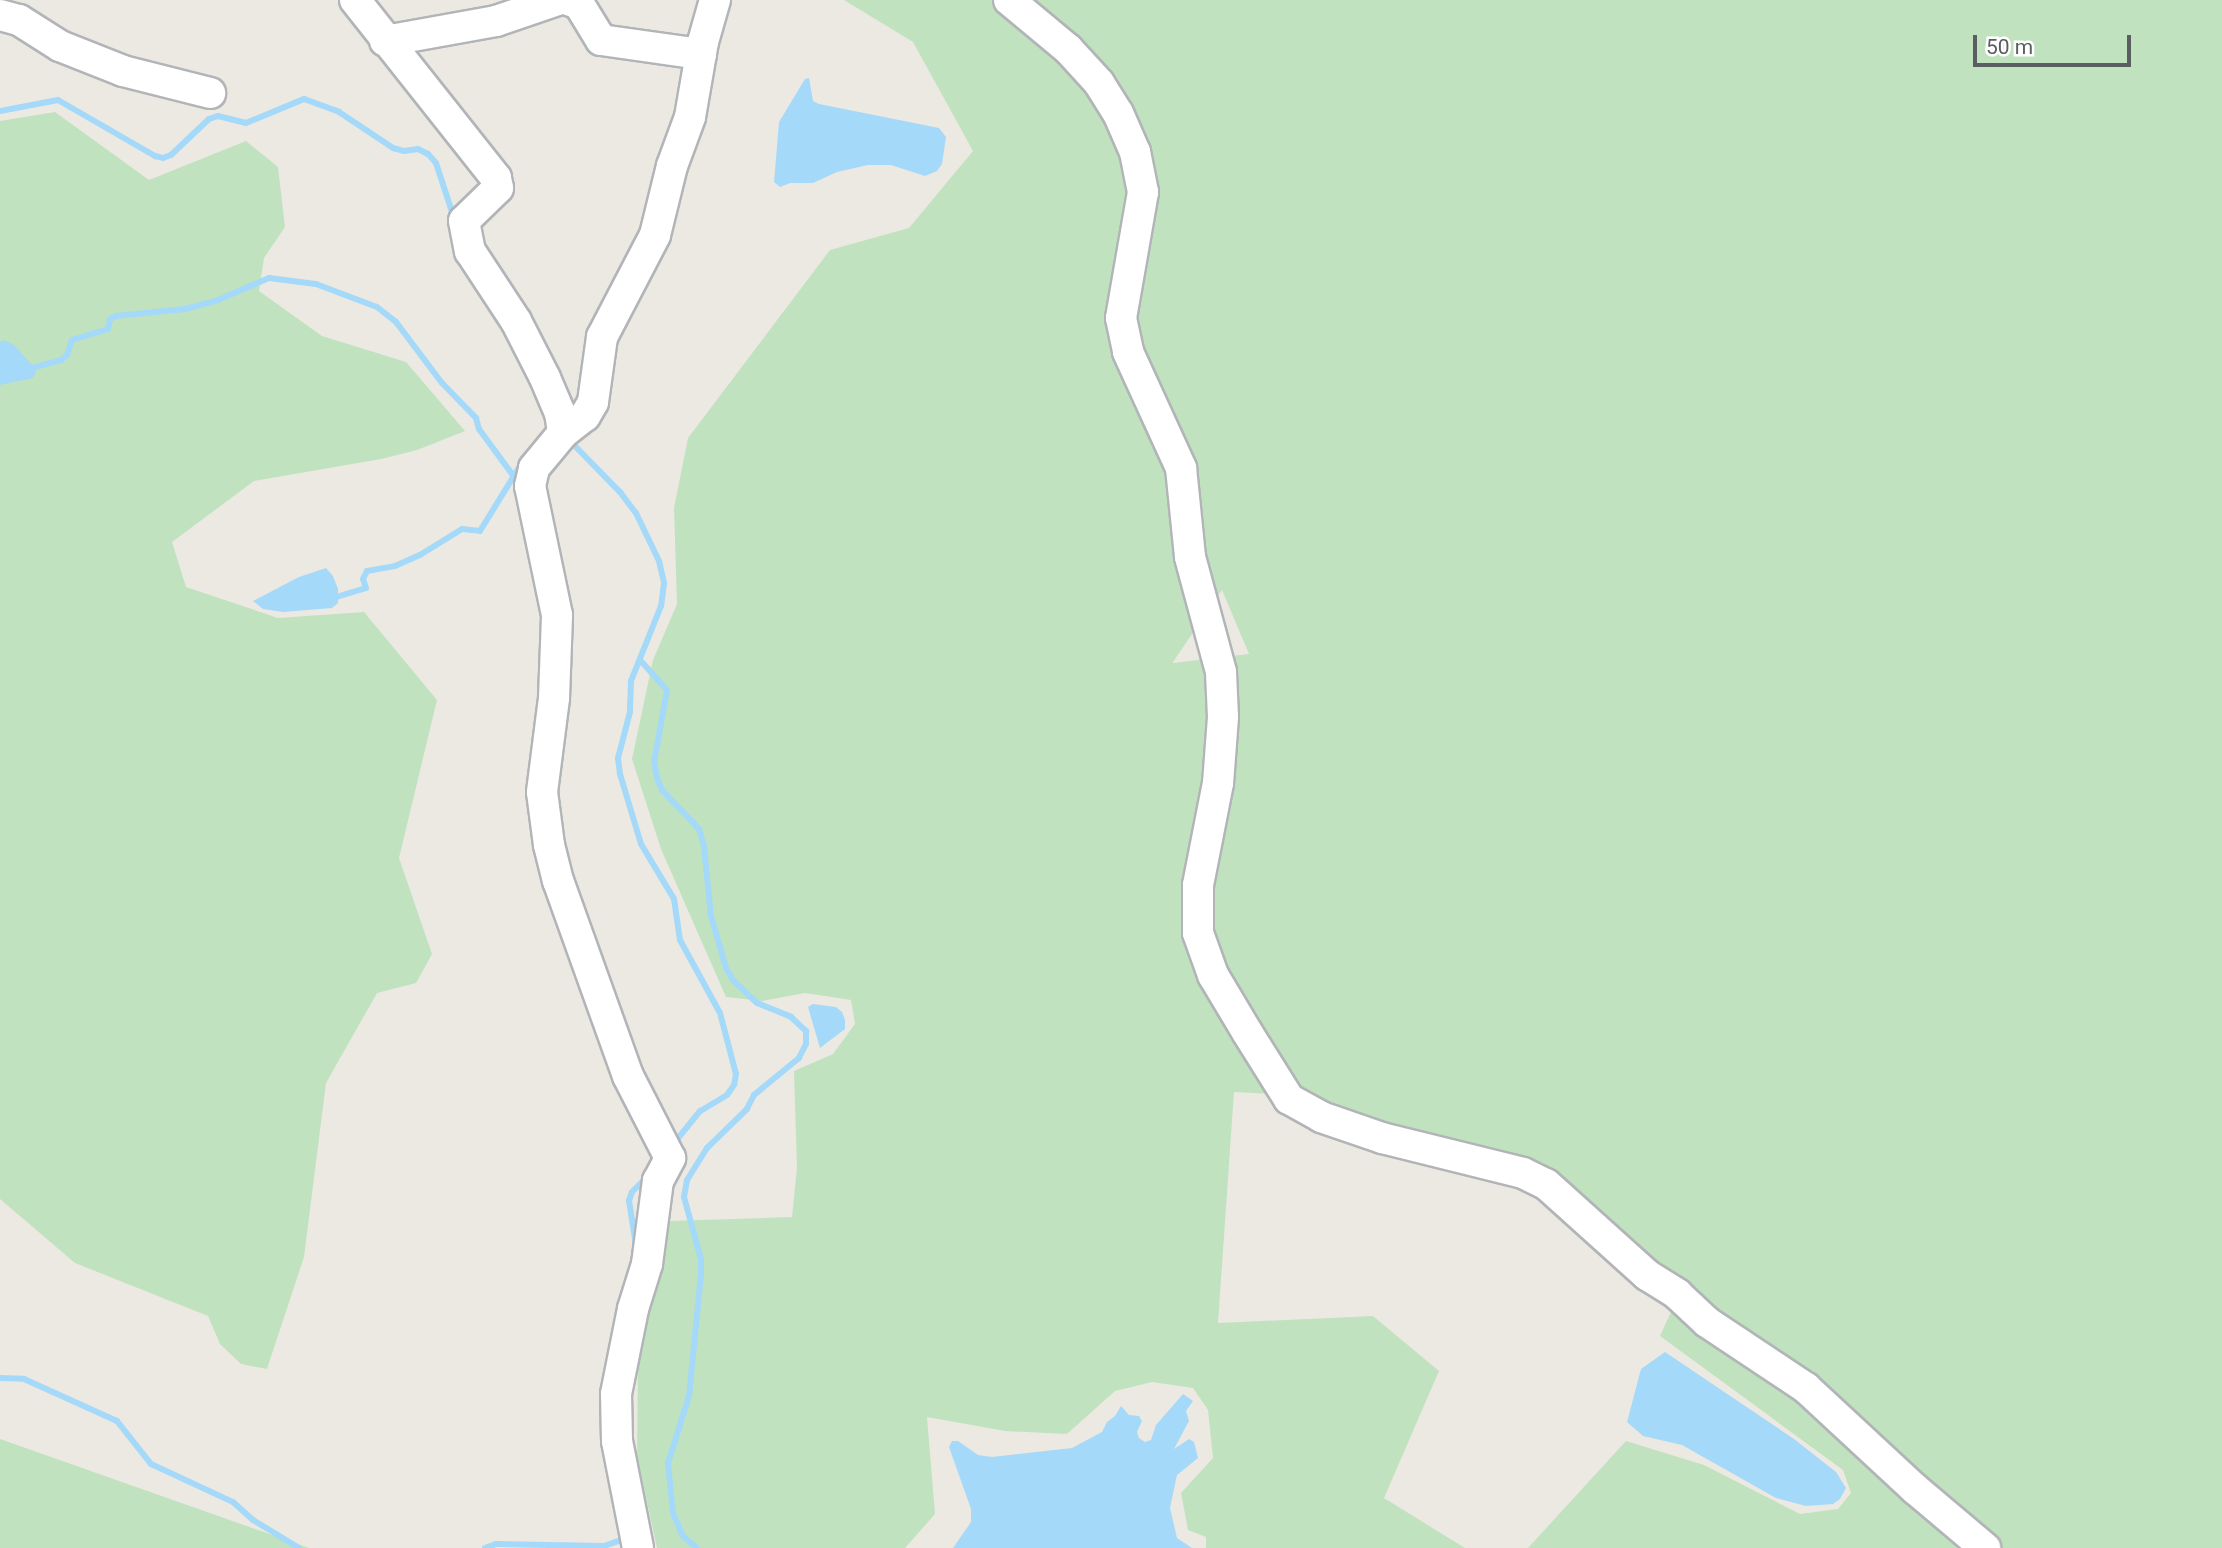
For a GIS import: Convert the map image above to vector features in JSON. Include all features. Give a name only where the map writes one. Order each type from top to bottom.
[{"type":"street","points":[[355,0],[496,178],[498,188],[464,221],[470,251],[516,321],[560,413],[563,433]]},
{"type":"street","points":[[385,41],[496,21],[558,0]]},
{"type":"street","points":[[568,0],[579,4],[601,40],[701,54]]},
{"type":"street","points":[[638,1548],[617,1441],[617,1394],[633,1309],[647,1264],[658,1181],[670,1158],[628,1076],[558,881],[549,845],[542,792],[554,698],[556,615],[530,486],[534,468],[563,433],[585,416],[593,402],[602,337],[655,234],[673,166],[690,117],[701,54],[715,0]]},
{"type":"street","points":[[1009,0],[1068,49],[1099,83],[1118,113],[1135,152],[1143,192],[1121,318],[1128,352],[1181,468],[1190,557],[1221,672],[1223,716],[1218,783],[1198,885],[1198,933],[1213,975],[1247,1032],[1289,1098],[1321,1117],[1382,1138],[1523,1173],[1546,1184],[1647,1275],[1676,1294],[1707,1322],[1806,1388],[1915,1489],[1985,1548]]},
{"type":"street","points":[[0,15],[19,20],[60,46],[123,71],[211,93]]},
{"type":"green space","points":[[844,0],[2222,0],[2222,1548],[1528,1548],[1626,1441],[1704,1465],[1800,1514],[1838,1509],[1851,1493],[1843,1470],[1660,1336],[1681,1290],[1552,1182],[1294,1095],[1234,1092],[1218,1323],[1373,1316],[1439,1371],[1384,1498],[1465,1548],[1206,1548],[1206,1537],[1188,1530],[1181,1493],[1213,1458],[1208,1410],[1193,1388],[1152,1382],[1115,1391],[1067,1434],[1005,1431],[927,1417],[935,1514],[905,1548],[657,1548],[637,1456],[638,1358],[670,1221],[792,1217],[797,1168],[794,1071],[833,1054],[855,1024],[851,1000],[805,993],[762,1001],[726,997],[661,849],[632,759],[653,660],[677,604],[674,508],[688,438],[830,250],[909,228],[973,151],[913,42]],"holes":[[[1222,590],[1249,654],[1173,663]]]},
{"type":"green space","points":[[55,112],[149,180],[246,141],[278,167],[285,227],[264,258],[259,291],[322,336],[406,362],[465,431],[417,450],[381,459],[254,481],[172,542],[186,587],[278,618],[364,612],[437,700],[399,858],[432,954],[416,983],[377,993],[326,1083],[304,1257],[267,1369],[241,1364],[220,1344],[208,1316],[75,1263],[0,1199],[0,121]]},
{"type":"green space","points":[[0,1439],[309,1548],[0,1548]]},
{"type":"water","points":[[809,78],[813,101],[819,104],[939,128],[946,137],[942,164],[937,171],[925,176],[891,165],[868,165],[837,172],[813,183],[790,183],[780,187],[774,182],[779,122],[805,79]]},
{"type":"water","points":[[4,340],[14,345],[34,367],[36,373],[33,378],[0,385],[0,342]]},
{"type":"water","points":[[326,568],[333,576],[338,589],[338,603],[332,608],[283,612],[263,609],[253,601],[299,577]]},
{"type":"water","points":[[813,1004],[836,1007],[845,1020],[845,1029],[820,1048],[808,1007]]},
{"type":"water","points":[[1665,1352],[1794,1439],[1836,1472],[1846,1488],[1840,1499],[1833,1504],[1806,1506],[1776,1498],[1682,1445],[1643,1436],[1627,1422],[1641,1369]]},
{"type":"water","points":[[1183,1394],[1193,1401],[1186,1411],[1189,1421],[1174,1449],[1189,1439],[1194,1442],[1198,1458],[1177,1475],[1170,1508],[1177,1538],[1192,1548],[953,1548],[971,1522],[971,1509],[949,1447],[952,1441],[958,1441],[978,1455],[992,1457],[1072,1448],[1102,1432],[1121,1406],[1129,1415],[1139,1416],[1142,1421],[1137,1432],[1139,1438],[1145,1442],[1151,1440],[1156,1425]]},
{"type":"waterway","points":[[0,111],[58,100],[155,156],[163,158],[171,155],[209,119],[218,116],[246,123],[304,99],[339,112],[393,148],[404,151],[418,149],[428,154],[436,163],[454,218]]},
{"type":"waterway","points":[[28,369],[61,360],[67,355],[72,340],[108,329],[110,319],[116,316],[185,309],[218,300],[269,278],[316,284],[377,307],[396,322],[442,383],[476,418],[479,429],[512,474]]},
{"type":"waterway","points":[[572,443],[620,492],[636,513],[659,561],[664,583],[661,606],[631,681],[630,712],[618,758],[620,774],[641,844],[674,899],[680,940],[720,1013],[736,1074],[734,1085],[727,1095],[700,1111],[676,1141]]},
{"type":"waterway","points":[[333,598],[366,588],[363,579],[367,571],[395,566],[420,555],[462,529],[480,531],[523,461]]},
{"type":"waterway","points":[[640,660],[667,690],[654,762],[657,778],[662,790],[699,829],[704,847],[711,916],[726,968],[733,980],[757,1003],[791,1017],[806,1031],[806,1044],[799,1058],[754,1095],[747,1109],[707,1148],[687,1180],[684,1197],[701,1259],[701,1274],[689,1396],[668,1463],[673,1513],[683,1536],[697,1548]]},
{"type":"waterway","points":[[636,1245],[629,1201],[632,1192],[648,1176]]},
{"type":"waterway","points":[[619,1308],[628,1278]]},
{"type":"waterway","points":[[0,1378],[24,1379],[117,1421],[151,1464],[233,1502],[253,1520],[299,1548]]},
{"type":"waterway","points":[[603,1401],[603,1439]]},
{"type":"waterway","points":[[485,1548],[496,1544],[604,1546],[624,1539]]}]
